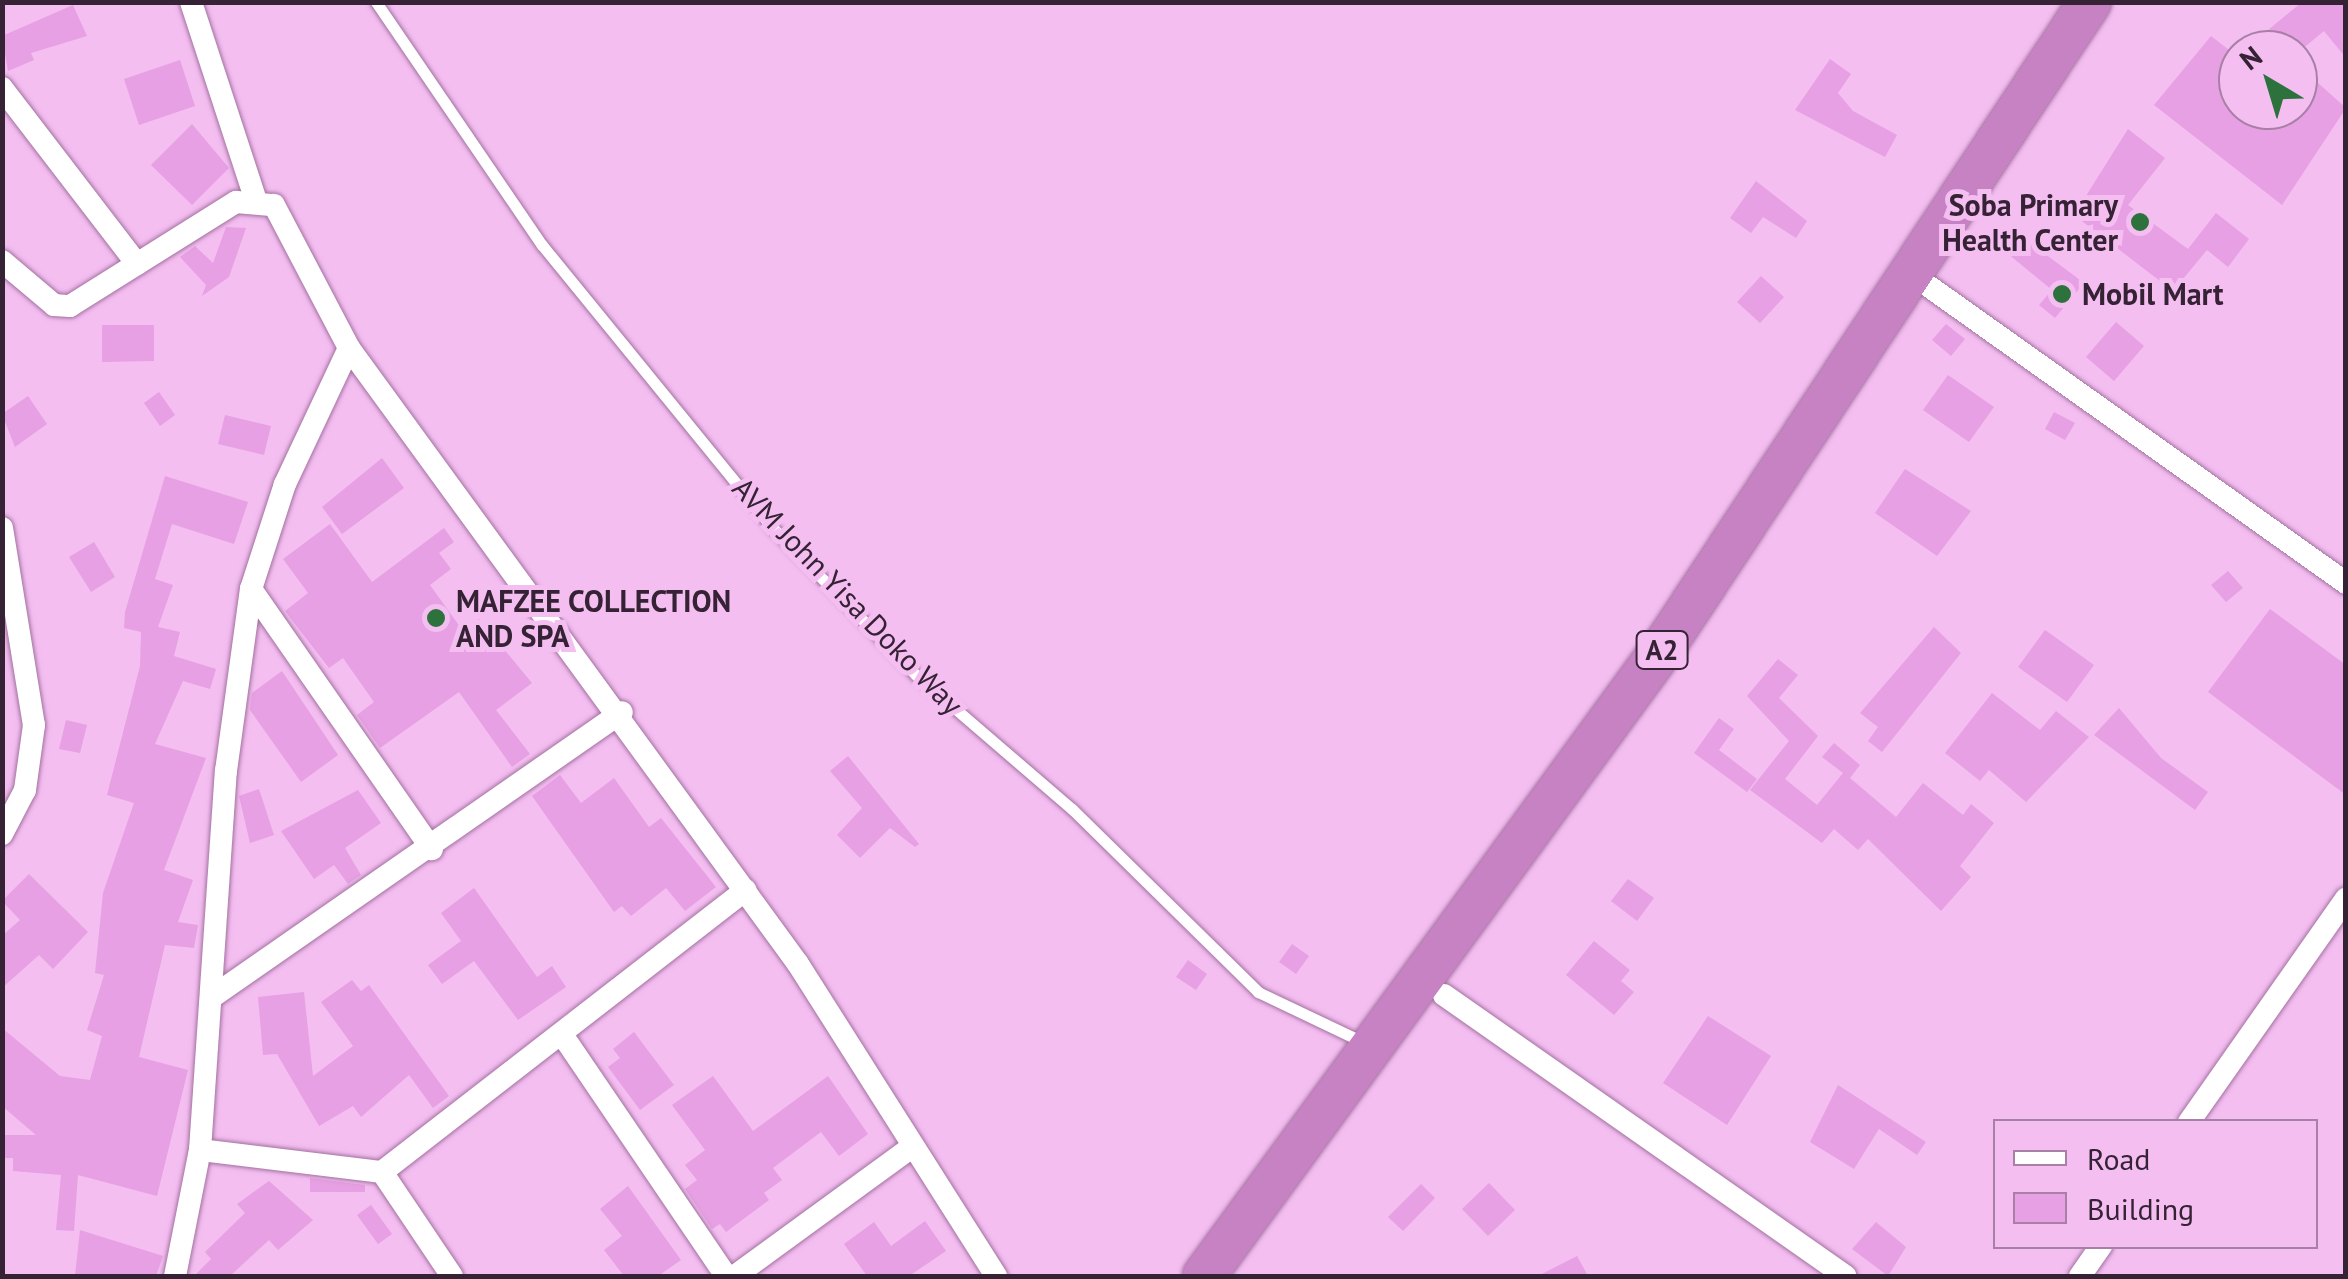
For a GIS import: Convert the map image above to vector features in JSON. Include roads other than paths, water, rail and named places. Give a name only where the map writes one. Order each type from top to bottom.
[{"type":"highway","name":"A2","points":[[1204,1276],[1376,1048],[1663,648],[2090,2]]},
{"type":"highway","name":"A2","points":[[1234,1276],[1444,995],[2116,2]]},
{"type":"street","points":[[191,2],[254,198]]},
{"type":"street","points":[[2,88],[137,264]]},
{"type":"street","points":[[2,262],[54,305],[70,306],[254,198],[274,205],[350,348],[622,712],[746,890],[996,1276]]},
{"type":"street","points":[[1927,285],[2346,584]]},
{"type":"street","points":[[174,1276],[200,1150],[226,771],[251,589],[285,484],[350,348]]},
{"type":"street","points":[[2,528],[34,724],[25,790],[2,834]]},
{"type":"street","points":[[251,589],[432,849]]},
{"type":"street","points":[[212,997],[432,849],[622,712]]},
{"type":"street","points":[[200,1150],[382,1172],[563,1036],[746,890]]},
{"type":"street","points":[[2191,1119],[2346,899]]},
{"type":"street","points":[[1444,995],[1846,1276]]},
{"type":"street","points":[[563,1036],[726,1276]]},
{"type":"street","points":[[735,1276],[913,1146]]},
{"type":"street","points":[[382,1172],[452,1276]]},
{"type":"street","points":[[2080,1276],[2099,1249]]},
{"type":"lane","name":"AVM John Yisa Doko Way","points":[[376,2],[542,245],[774,529],[916,675],[1072,809],[1258,992],[1376,1048]]},
{"type":"place","name":"Soba Primary Health Center","points":[[2140,222]]},
{"type":"place","name":"Mobil Mart","points":[[2062,294]]},
{"type":"place","name":"MAFZEE COLLECTION AND SPA","points":[[436,618]]}]
